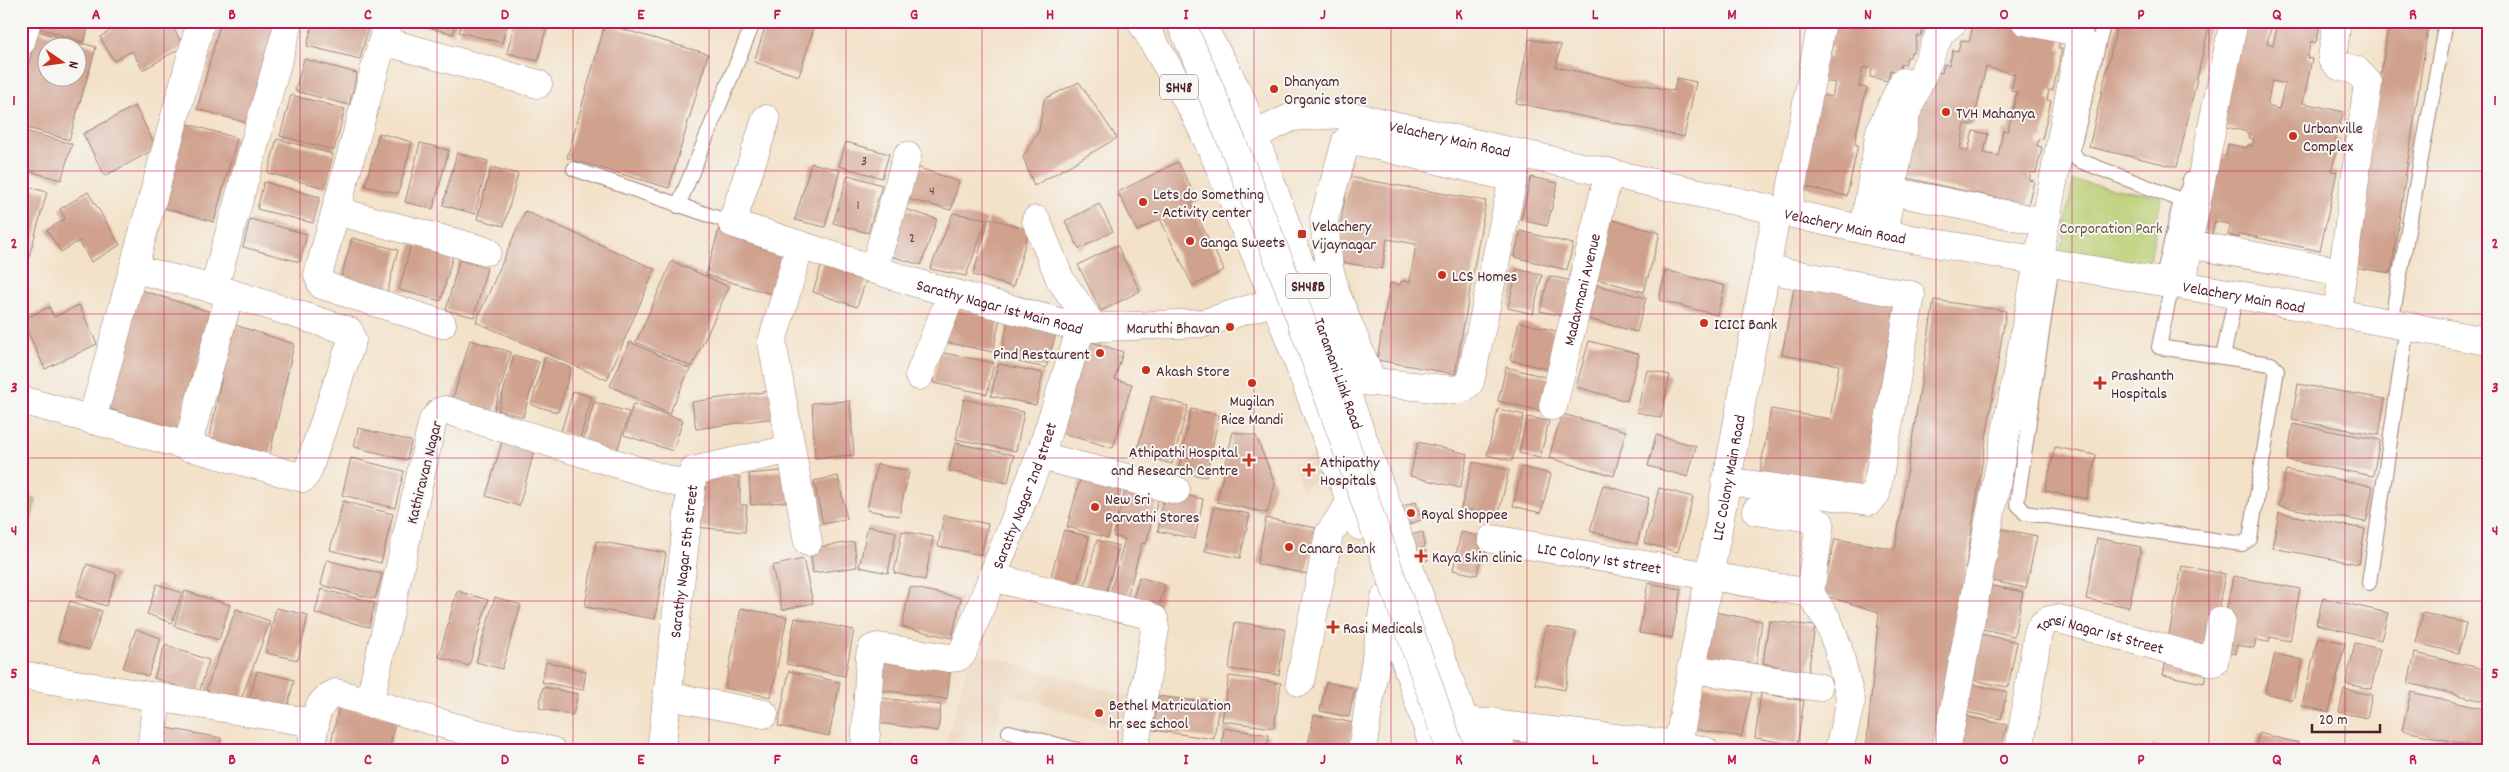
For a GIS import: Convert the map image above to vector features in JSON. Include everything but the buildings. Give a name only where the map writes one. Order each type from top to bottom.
[{"type":"street","points":[[21,42],[27,21]]},
{"type":"street","points":[[92,420],[135,269],[201,21]]},
{"type":"street","points":[[187,447],[222,291],[289,21]]},
{"type":"street","name":"SH48","points":[[1141,21],[1194,112],[1214,154]]},
{"type":"street","points":[[1180,21],[1224,118],[1268,230],[1392,576],[1451,751]]},
{"type":"street","name":"Taramani Link Road","points":[[1199,21],[1226,69],[1254,136],[1475,751]]},
{"type":"street","name":"LIC Colony Main Road","points":[[1678,745],[1725,480],[1766,269],[1782,211],[1822,21]]},
{"type":"street","points":[[1874,232],[1880,131],[1901,85],[1912,70],[1934,21]]},
{"type":"street","points":[[1874,232],[1891,191],[1906,114],[1940,33],[1954,21]]},
{"type":"street","points":[[1946,751],[2045,263],[2044,222],[2080,39],[2077,32],[2025,21]]},
{"type":"street","points":[[2172,283],[2188,244],[2234,21]]},
{"type":"street","points":[[2337,21],[2332,59],[2339,66],[2356,70],[2368,83],[2337,314]]},
{"type":"street","points":[[442,324],[322,285],[318,275],[386,31],[538,84]]},
{"type":"street","name":"Velachery Main Road","points":[[1214,154],[1292,117],[1343,114],[1399,125],[1515,166],[1608,172],[1874,232],[2045,263],[2236,294],[2488,341]]},
{"type":"street","points":[[732,223],[766,120]]},
{"type":"street","points":[[1341,380],[1372,381],[1454,390],[1463,388],[1470,382],[1515,166],[1348,139],[1346,141],[1324,219],[1329,268],[1336,294],[1372,381]]},
{"type":"street","name":"Taramani Link Road","points":[[1214,154],[1275,301],[1351,502],[1385,598],[1434,751]]},
{"type":"street","points":[[874,269],[907,156]]},
{"type":"street","name":"Madavmani Avenue","points":[[1553,406],[1608,172]]},
{"type":"street","points":[[1891,191],[2044,222]]},
{"type":"street","points":[[336,211],[487,250]]},
{"type":"street","points":[[1036,220],[1060,279],[1088,328]]},
{"type":"street","name":"Sarathy Nagar 1st Main Road","points":[[732,223],[952,293],[1088,328],[1204,323],[1275,301]]},
{"type":"street","points":[[800,244],[772,342],[808,542]]},
{"type":"street","points":[[2188,244],[2343,272]]},
{"type":"street","points":[[21,400],[303,478],[307,472],[352,340],[349,331],[222,291],[135,269]]},
{"type":"street","points":[[1725,480],[1870,501],[1876,494],[1911,295],[1766,269]]},
{"type":"street","points":[[919,376],[952,293]]},
{"type":"street","name":"Sarathy Nagar 2nd street","points":[[865,751],[870,656],[872,649],[878,647],[949,658],[958,657],[962,654],[994,578],[1088,328]]},
{"type":"street","name":"Kathiravan Nagar","points":[[369,704],[433,420],[441,410],[691,488]]},
{"type":"street","name":"Sarathy Nagar 5th street","points":[[661,751],[693,471],[791,449]]},
{"type":"street","points":[[1040,456],[1176,490]]},
{"type":"street","points":[[1300,682],[1329,534],[1351,502]]},
{"type":"street","points":[[1756,511],[1806,517],[1820,523],[1810,593],[1828,621],[1838,648],[1851,701],[1840,745],[1842,751]]},
{"type":"street","name":"LIC Colony 1st street","points":[[1492,539],[1810,593]]},
{"type":"street","points":[[994,578],[1145,614],[1154,619],[1155,629],[1134,751]]},
{"type":"street","points":[[1362,751],[1385,598]]},
{"type":"street","name":"Tansi Nagar 1st Street","points":[[2019,751],[2038,632],[2042,624],[2048,620],[2056,618],[2214,662],[2221,621]]},
{"type":"street","points":[[1691,668],[1818,687]]},
{"type":"street","points":[[21,675],[309,722],[314,738]]},
{"type":"street","points":[[314,738],[318,709],[325,697],[336,693],[466,741],[552,751]]},
{"type":"street","points":[[151,751],[156,696]]},
{"type":"street","points":[[668,696],[764,714]]},
{"type":"street","points":[[1465,721],[1493,722],[1678,745],[1705,751]]},
{"type":"street","points":[[1493,722],[1502,751]]},
{"type":"lane","points":[[678,206],[754,21]]},
{"type":"lane","points":[[2104,21],[2072,151],[2078,160],[2181,200]]},
{"type":"lane","points":[[2045,263],[2017,503],[2025,513],[2242,544],[2250,539],[2277,370],[2270,364],[2159,347],[2172,283],[2181,200],[2188,189],[2225,21]]},
{"type":"lane","points":[[2369,583],[2399,325],[2446,21]]},
{"type":"lane","points":[[574,169],[732,223]]},
{"type":"lane","points":[[2223,357],[2236,294]]},
{"type":"lane","points":[[1009,732],[1081,751]]},
{"type":"shaded area","name":"Athipathy Hospitals","points":[[1317,453],[1325,475],[1302,488],[1293,465]]},
{"type":"shaded area","name":"Bethel Matriculation hr sec school","points":[[972,651],[1132,697],[1121,728],[1006,693],[992,739],[1016,742],[1014,751],[944,751]]},
{"type":"green space","name":"Corporation Park","points":[[2073,181],[2161,197],[2148,272],[2060,256]]},
{"type":"green space","points":[[21,496],[36,500],[21,559]]},
{"type":"place","name":"Dhanyam Organic store","points":[[1274,89]]},
{"type":"place","name":"TVH Mahanya","points":[[1946,112]]},
{"type":"place","name":"Urbanville Complex","points":[[2293,136]]},
{"type":"place","name":"Lets do Something - Activity center","points":[[1143,202]]},
{"type":"place","name":"Velachery Vijaynagar","points":[[1302,234]]},
{"type":"place","name":"Ganga Sweets","points":[[1190,241]]},
{"type":"place","name":"LCS Homes","points":[[1442,275]]},
{"type":"place","name":"ICICI Bank","points":[[1704,323]]},
{"type":"place","name":"Maruthi Bhavan","points":[[1230,327]]},
{"type":"place","name":"Pind Restaurent","points":[[1100,353]]},
{"type":"place","name":"Akash Store","points":[[1146,370]]},
{"type":"place","name":"Mugilan Rice Mandi","points":[[1252,383]]},
{"type":"place","name":"Prashanth Hospitals","points":[[2100,383]]},
{"type":"place","name":"Athipathi Hospital and Research Centre","points":[[1249,460]]},
{"type":"place","name":"Athipathy Hospitals","points":[[1309,470]]},
{"type":"place","name":"New Sri Parvathi Stores","points":[[1095,507]]},
{"type":"place","name":"Royal Shoppee","points":[[1411,513]]},
{"type":"place","name":"Canara Bank","points":[[1289,547]]},
{"type":"place","name":"Kaya Skin clinic","points":[[1421,556]]},
{"type":"place","name":"Rasi Medicals","points":[[1333,627]]},
{"type":"place","name":"Bethel Matriculation hr sec school","points":[[1099,713]]}]
